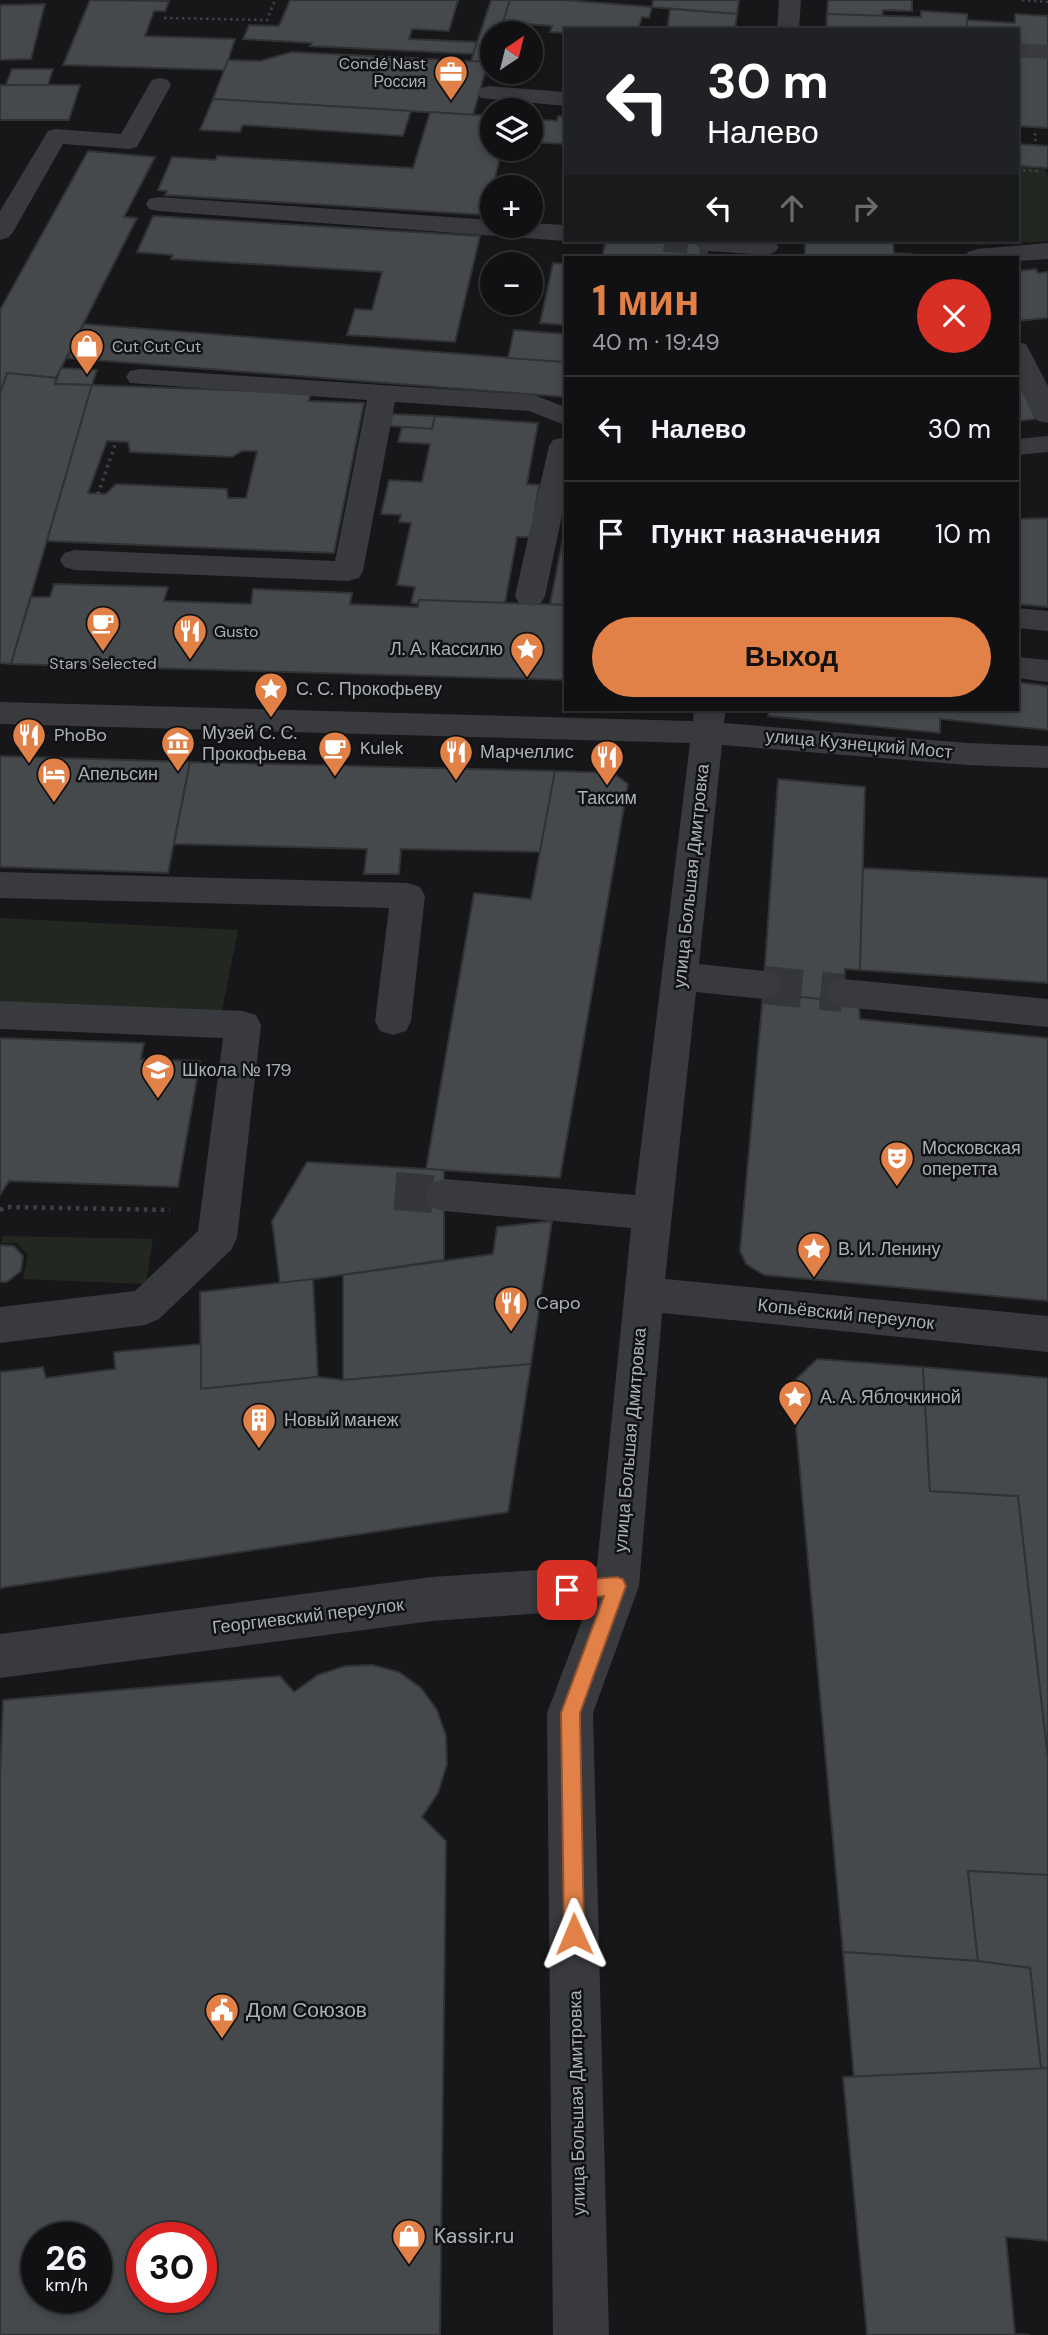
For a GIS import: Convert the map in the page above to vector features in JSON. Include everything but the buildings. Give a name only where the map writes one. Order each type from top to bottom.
[{"type":"street","points":[[788,28],[790,0]]},
{"type":"street","points":[[1019,50],[1048,52]]},
{"type":"street","points":[[0,232],[56,136],[129,142],[160,85]]},
{"type":"street","points":[[489,93],[564,99]]},
{"type":"street","points":[[158,204],[564,233]]},
{"type":"street","points":[[708,243],[766,248]]},
{"type":"street","points":[[989,256],[1048,251]]},
{"type":"street","points":[[1024,345],[1048,415]]},
{"type":"street","points":[[139,377],[534,403],[564,433]]},
{"type":"street","points":[[75,559],[348,571],[383,391]]},
{"type":"street","points":[[530,596],[564,439]]},
{"type":"street","points":[[1019,447],[1048,444]]},
{"type":"street","points":[[1019,618],[1048,621]]},
{"type":"street","points":[[1019,668],[1048,671]]},
{"type":"street","name":"улица Кузнецкий Мост","points":[[0,713],[696,723],[967,754],[1048,757]]},
{"type":"street","name":"улица Большая Дмитровка","points":[[581,2335],[570,1713],[617,1586],[643,1294],[679,976],[696,723]]},
{"type":"street","points":[[0,885],[408,896],[393,1021]]},
{"type":"street","points":[[679,976],[764,985]]},
{"type":"street","points":[[843,993],[1048,1013]]},
{"type":"street","points":[[0,1015],[243,1025],[216,1238],[145,1307],[0,1325]]},
{"type":"street","points":[[444,1195],[653,1213]]},
{"type":"street","name":"Копьёвский переулок","points":[[643,1294],[1048,1334]]},
{"type":"street","name":"Георгиевский переулок","points":[[0,1656],[432,1600],[617,1586]]},
{"type":"path","points":[[164,18],[268,20],[275,0]]},
{"type":"path","points":[[1022,0],[1048,2]]},
{"type":"path","points":[[1035,133],[1036,145]]},
{"type":"path","points":[[1019,170],[1037,171],[1037,167]]},
{"type":"path","points":[[97,494],[116,442]]},
{"type":"path","points":[[0,1210],[7,1207],[219,1211]]},
{"type":"shaded area","points":[[1019,167],[1045,169],[1048,176],[1048,241],[980,245],[937,242],[1019,242]]},
{"type":"shaded area","points":[[0,918],[238,930],[221,1015],[0,1003]]},
{"type":"shaded area","points":[[3,1236],[153,1239],[146,1284],[23,1279],[28,1255],[17,1243],[1,1243]]},
{"type":"tunnel","points":[[693,242],[708,243]]},
{"type":"tunnel","points":[[764,985],[843,993]]},
{"type":"tunnel","points":[[395,1191],[444,1195]]},
{"type":"place","name":"Condé Nast Россия","points":[[451,102]]},
{"type":"place","name":"Cut Cut Cut","points":[[87,376]]},
{"type":"place","name":"Stars Selected","points":[[103,653]]},
{"type":"place","name":"Gusto","points":[[190,661]]},
{"type":"place","name":"Л. А. Кассилю","points":[[527,679]]},
{"type":"place","name":"С. С. Прокофьеву","points":[[271,719]]},
{"type":"place","name":"PhoBo","points":[[29,765]]},
{"type":"place","name":"Музей С. С. Прокофьева","points":[[178,773]]},
{"type":"place","name":"Kulek","points":[[335,778]]},
{"type":"place","name":"Марчеллис","points":[[456,782]]},
{"type":"place","name":"Таксим","points":[[607,787]]},
{"type":"place","name":"Апельсин","points":[[54,804]]},
{"type":"place","name":"Школа № 179","points":[[158,1100]]},
{"type":"place","name":"Московская оперетта","points":[[897,1188]]},
{"type":"place","name":"В. И. Ленину","points":[[814,1279]]},
{"type":"place","name":"Capo","points":[[511,1333]]},
{"type":"place","name":"А. А. Яблочкиной","points":[[795,1427]]},
{"type":"place","name":"Новый манеж","points":[[259,1450]]},
{"type":"place","name":"Дом Союзов","points":[[222,2040]]},
{"type":"place","name":"Kassir.ru","points":[[409,2266]]},
{"type":"route","points":[[567,1590],[617,1586],[570,1713],[574,1934]]}]
